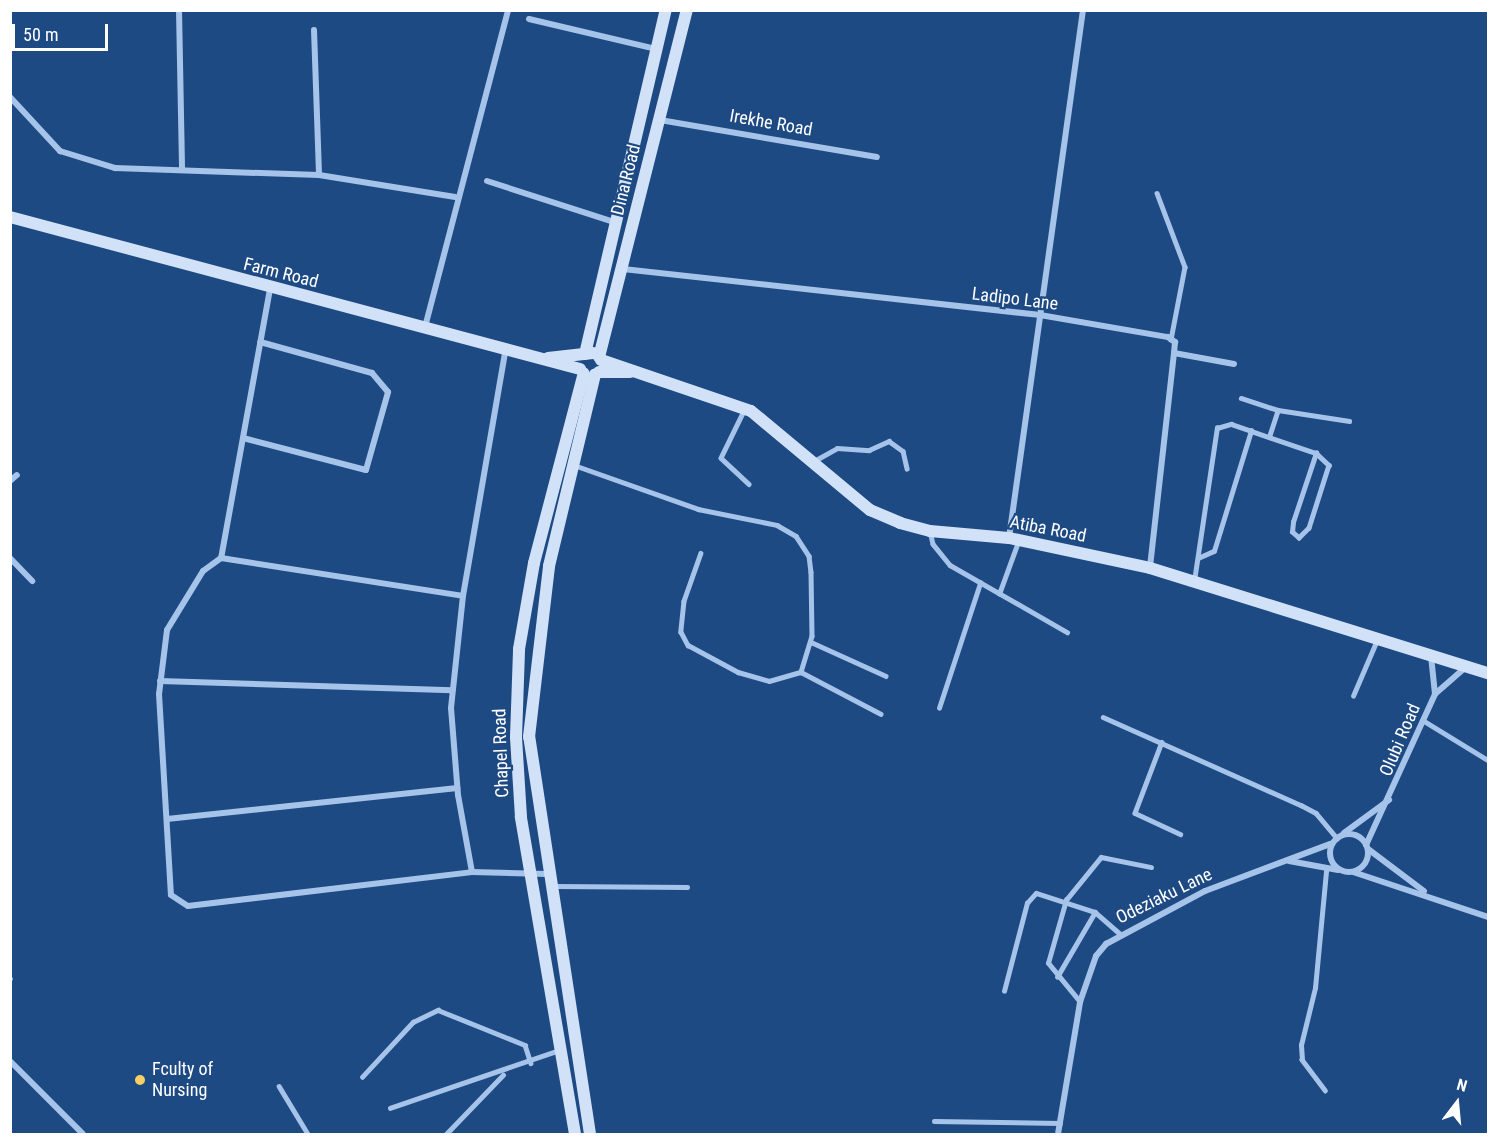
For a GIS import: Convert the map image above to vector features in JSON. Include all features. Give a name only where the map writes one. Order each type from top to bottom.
[{"type":"street","points":[[179,10],[182,170]]},
{"type":"street","points":[[424,328],[455,197],[508,10]]},
{"type":"street","name":"Dina Road","points":[[593,368],[583,355],[666,10]]},
{"type":"street","name":"Dina Road","points":[[593,368],[623,268],[687,10]]},
{"type":"street","points":[[1014,539],[1040,315],[1083,10]]},
{"type":"street","points":[[529,19],[657,49]]},
{"type":"street","points":[[314,30],[319,175]]},
{"type":"street","points":[[10,96],[60,151],[115,168],[319,175],[455,197]]},
{"type":"street","name":"Irekhe Road","points":[[660,120],[878,157]]},
{"type":"street","points":[[486,182],[614,222]]},
{"type":"street","name":"Farm Road","points":[[10,217],[270,289],[544,358],[593,368]]},
{"type":"street","name":"Ladipo Lane","points":[[623,268],[1040,315],[1171,340]]},
{"type":"street","points":[[270,289],[221,558],[203,572],[167,630],[160,681],[171,895],[188,906],[472,872],[532,876],[550,880]]},
{"type":"street","points":[[1150,568],[1174,353],[1171,340]]},
{"type":"street","points":[[243,438],[366,470],[388,392],[372,373],[260,342]]},
{"type":"street","points":[[472,872],[457,788],[452,690],[463,596],[506,348]]},
{"type":"street","points":[[1174,353],[1234,364]]},
{"type":"street","name":"Farm Road","points":[[544,358],[583,355]]},
{"type":"street","name":"Atiba Road","points":[[593,368],[630,372],[696,389],[745,409],[814,461],[870,510],[930,531],[1014,539],[1150,568],[1488,673]]},
{"type":"street","name":"Chapel Road","points":[[590,1134],[529,737],[549,566],[574,465],[593,368]]},
{"type":"street","name":"Chapel Road","points":[[575,1134],[532,876],[516,737],[519,650],[534,563],[593,368]]},
{"type":"street","points":[[10,481],[17,475]]},
{"type":"street","points":[[10,558],[32,581]]},
{"type":"street","points":[[221,558],[463,596]]},
{"type":"street","name":"Olubi Road","points":[[1431,655],[1435,694]]},
{"type":"street","name":"Olubi Road","points":[[1367,847],[1392,798],[1435,694],[1467,666]]},
{"type":"street","points":[[160,681],[452,690]]},
{"type":"street","points":[[167,819],[457,788]]},
{"type":"street","name":"Olubi Road","points":[[1340,836],[1392,798]]},
{"type":"street","points":[[1338,870],[1329,858],[1330,844],[1340,836],[1352,833],[1427,893]]},
{"type":"street","name":"Odeziaku Lane","points":[[1058,1134],[1080,1002],[1096,956],[1119,933],[1204,891],[1330,844]]},
{"type":"street","points":[[1353,872],[1367,859],[1367,847]]},
{"type":"street","points":[[1288,861],[1326,871],[1353,872],[1427,893],[1488,918]]},
{"type":"street","points":[[10,1060],[83,1134]]},
{"type":"lane","points":[[1157,193],[1185,267],[1171,340]]},
{"type":"lane","points":[[1241,398],[1278,410],[1349,421]]},
{"type":"lane","points":[[745,409],[721,458],[748,484]]},
{"type":"lane","points":[[1269,437],[1278,410]]},
{"type":"lane","points":[[1194,581],[1217,428],[1231,424],[1316,453],[1329,465],[1309,528],[1299,538],[1292,532],[1293,522],[1316,453]]},
{"type":"lane","points":[[1198,558],[1214,551],[1251,431]]},
{"type":"lane","points":[[814,461],[837,448],[859,452],[889,441],[903,451],[907,468]]},
{"type":"lane","points":[[574,465],[698,509],[777,525],[796,536],[809,556],[811,642],[801,672]]},
{"type":"lane","points":[[930,531],[939,555],[980,583],[1067,632]]},
{"type":"lane","points":[[999,594],[1014,539]]},
{"type":"lane","points":[[701,553],[684,601],[681,632],[688,645],[738,672],[769,681],[801,672],[881,714]]},
{"type":"lane","points":[[939,708],[980,583]]},
{"type":"lane","points":[[1353,696],[1377,639]]},
{"type":"lane","points":[[811,642],[886,676]]},
{"type":"lane","points":[[1103,717],[1316,813],[1340,836]]},
{"type":"lane","points":[[1424,721],[1488,760]]},
{"type":"lane","points":[[1162,742],[1135,813],[1180,834]]},
{"type":"lane","points":[[1080,1002],[1057,977],[1048,956],[1066,900],[1101,857],[1151,867]]},
{"type":"lane","points":[[1325,1091],[1302,1060],[1301,1045],[1315,988],[1326,871]]},
{"type":"lane","points":[[550,880],[687,887]]},
{"type":"lane","points":[[1004,991],[1030,897],[1043,892],[1066,900],[1095,912],[1119,933]]},
{"type":"lane","points":[[1057,977],[1095,912]]},
{"type":"lane","points":[[362,1077],[413,1022],[438,1010],[525,1045],[531,1063]]},
{"type":"lane","points":[[390,1108],[531,1063],[562,1048]]},
{"type":"lane","points":[[446,1134],[505,1072]]},
{"type":"lane","points":[[279,1086],[308,1134]]},
{"type":"lane","points":[[934,1120],[1060,1123]]},
{"type":"place","name":"Fculty of Nursing","points":[[140,1080]]}]
